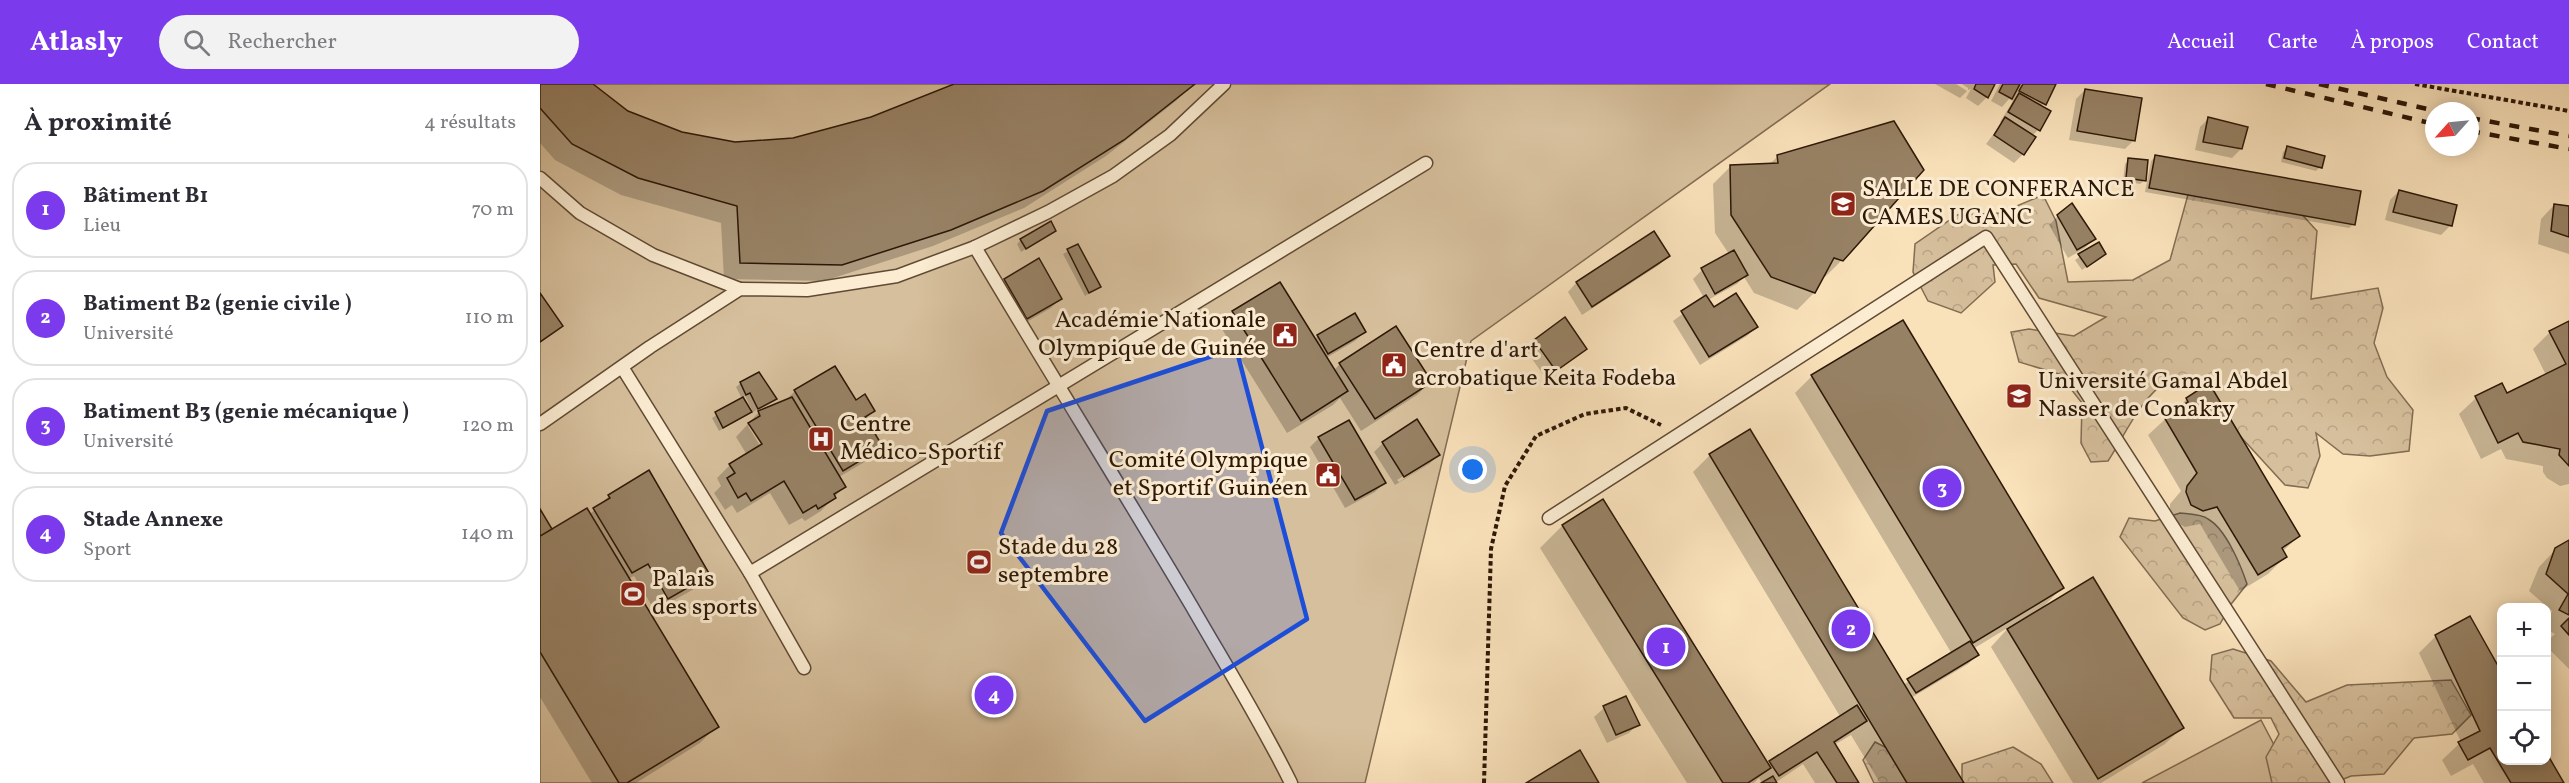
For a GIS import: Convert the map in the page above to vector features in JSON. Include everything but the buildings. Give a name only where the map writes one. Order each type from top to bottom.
[{"type":"lane","points":[[540,178],[580,213],[653,255],[740,289],[807,290],[897,276],[975,247],[1048,212],[1113,176],[1170,135],[1224,84]]},
{"type":"lane","points":[[750,573],[1426,163]]},
{"type":"lane","points":[[1549,518],[1986,237],[2338,783]]},
{"type":"lane","points":[[975,247],[1057,385],[1109,466],[1268,735],[1291,783]]},
{"type":"lane","points":[[540,424],[740,289]]},
{"type":"lane","points":[[622,367],[750,573],[804,668]]},
{"type":"path","points":[[2415,84],[2569,111]]},
{"type":"path","points":[[1484,783],[1491,549],[1504,486],[1536,436],[1585,414],[1626,408],[1680,434]]},
{"type":"highlighted area","points":[[1236,348],[1307,619],[1145,721],[1001,533],[1047,411]]},
{"type":"green space","name":"Stade du 28 septembre","points":[[540,84],[1830,84],[1471,341],[1365,783],[540,783]]},
{"type":"green space","points":[[2189,191],[2287,198],[2317,231],[2311,299],[2378,288],[2383,308],[2374,343],[2387,377],[2413,410],[2409,451],[2370,456],[2343,454],[2316,433],[2320,456],[2308,488],[2285,485],[2186,377],[2167,382],[2149,396],[2108,461],[2091,462],[2081,443],[2082,403],[2059,374],[2019,362],[2011,332],[2029,329],[2074,336],[2106,317],[2039,298],[2016,264],[1993,265],[1995,282],[1961,313],[1928,301],[1913,272],[1915,244],[1957,215],[2000,213],[2043,195],[2056,221],[2068,282],[2133,280],[2170,260]]},
{"type":"green space","points":[[2180,513],[2202,516],[2215,524],[2232,548],[2247,584],[2232,603],[2220,624],[2205,630],[2183,618],[2120,537],[2129,518],[2155,521]]},
{"type":"green space","points":[[2233,649],[2271,661],[2306,702],[2347,685],[2451,680],[2471,715],[2452,734],[2414,738],[2384,774],[2351,776],[2334,783],[2272,783],[2266,757],[2279,734],[2271,718],[2234,718],[2210,680],[2212,655]]},
{"type":"green space","points":[[2261,720],[2294,783],[2142,783]]},
{"type":"green space","points":[[1875,742],[1915,762],[1927,783],[1874,783],[1863,760]]},
{"type":"green space","points":[[2013,747],[2041,764],[2053,783],[1962,783],[1962,764]]},
{"type":"railway","points":[[2266,84],[2425,122]]},
{"type":"railway","points":[[2319,84],[2425,108]]},
{"type":"railway","points":[[2479,120],[2569,136]]},
{"type":"railway","points":[[2479,133],[2569,149]]},
{"type":"place","name":"SALLE DE CONFERANCE CAMES UGANC","points":[[1843,204]]},
{"type":"place","name":"Académie Nationale Olympique de Guinée","points":[[1285,335]]},
{"type":"place","name":"Centre d'art acrobatique Keita Fodeba","points":[[1394,365]]},
{"type":"place","name":"Université Gamal Abdel Nasser de Conakry","points":[[2019,396]]},
{"type":"place","name":"Centre Médico-Sportif","points":[[821,439]]},
{"type":"place","name":"Comité Olympique et Sportif Guinéen","points":[[1328,475]]},
{"type":"place","name":"Batiment B3 (genie mécanique )","points":[[1942,488]]},
{"type":"place","name":"Stade du 28 septembre","points":[[979,562]]},
{"type":"place","name":"Palais des sports","points":[[633,594]]},
{"type":"place","name":"Batiment B2 (genie civile )","points":[[1851,629]]},
{"type":"place","name":"Bâtiment B1","points":[[1666,647]]},
{"type":"place","name":"Stade Annexe","points":[[994,695]]}]
